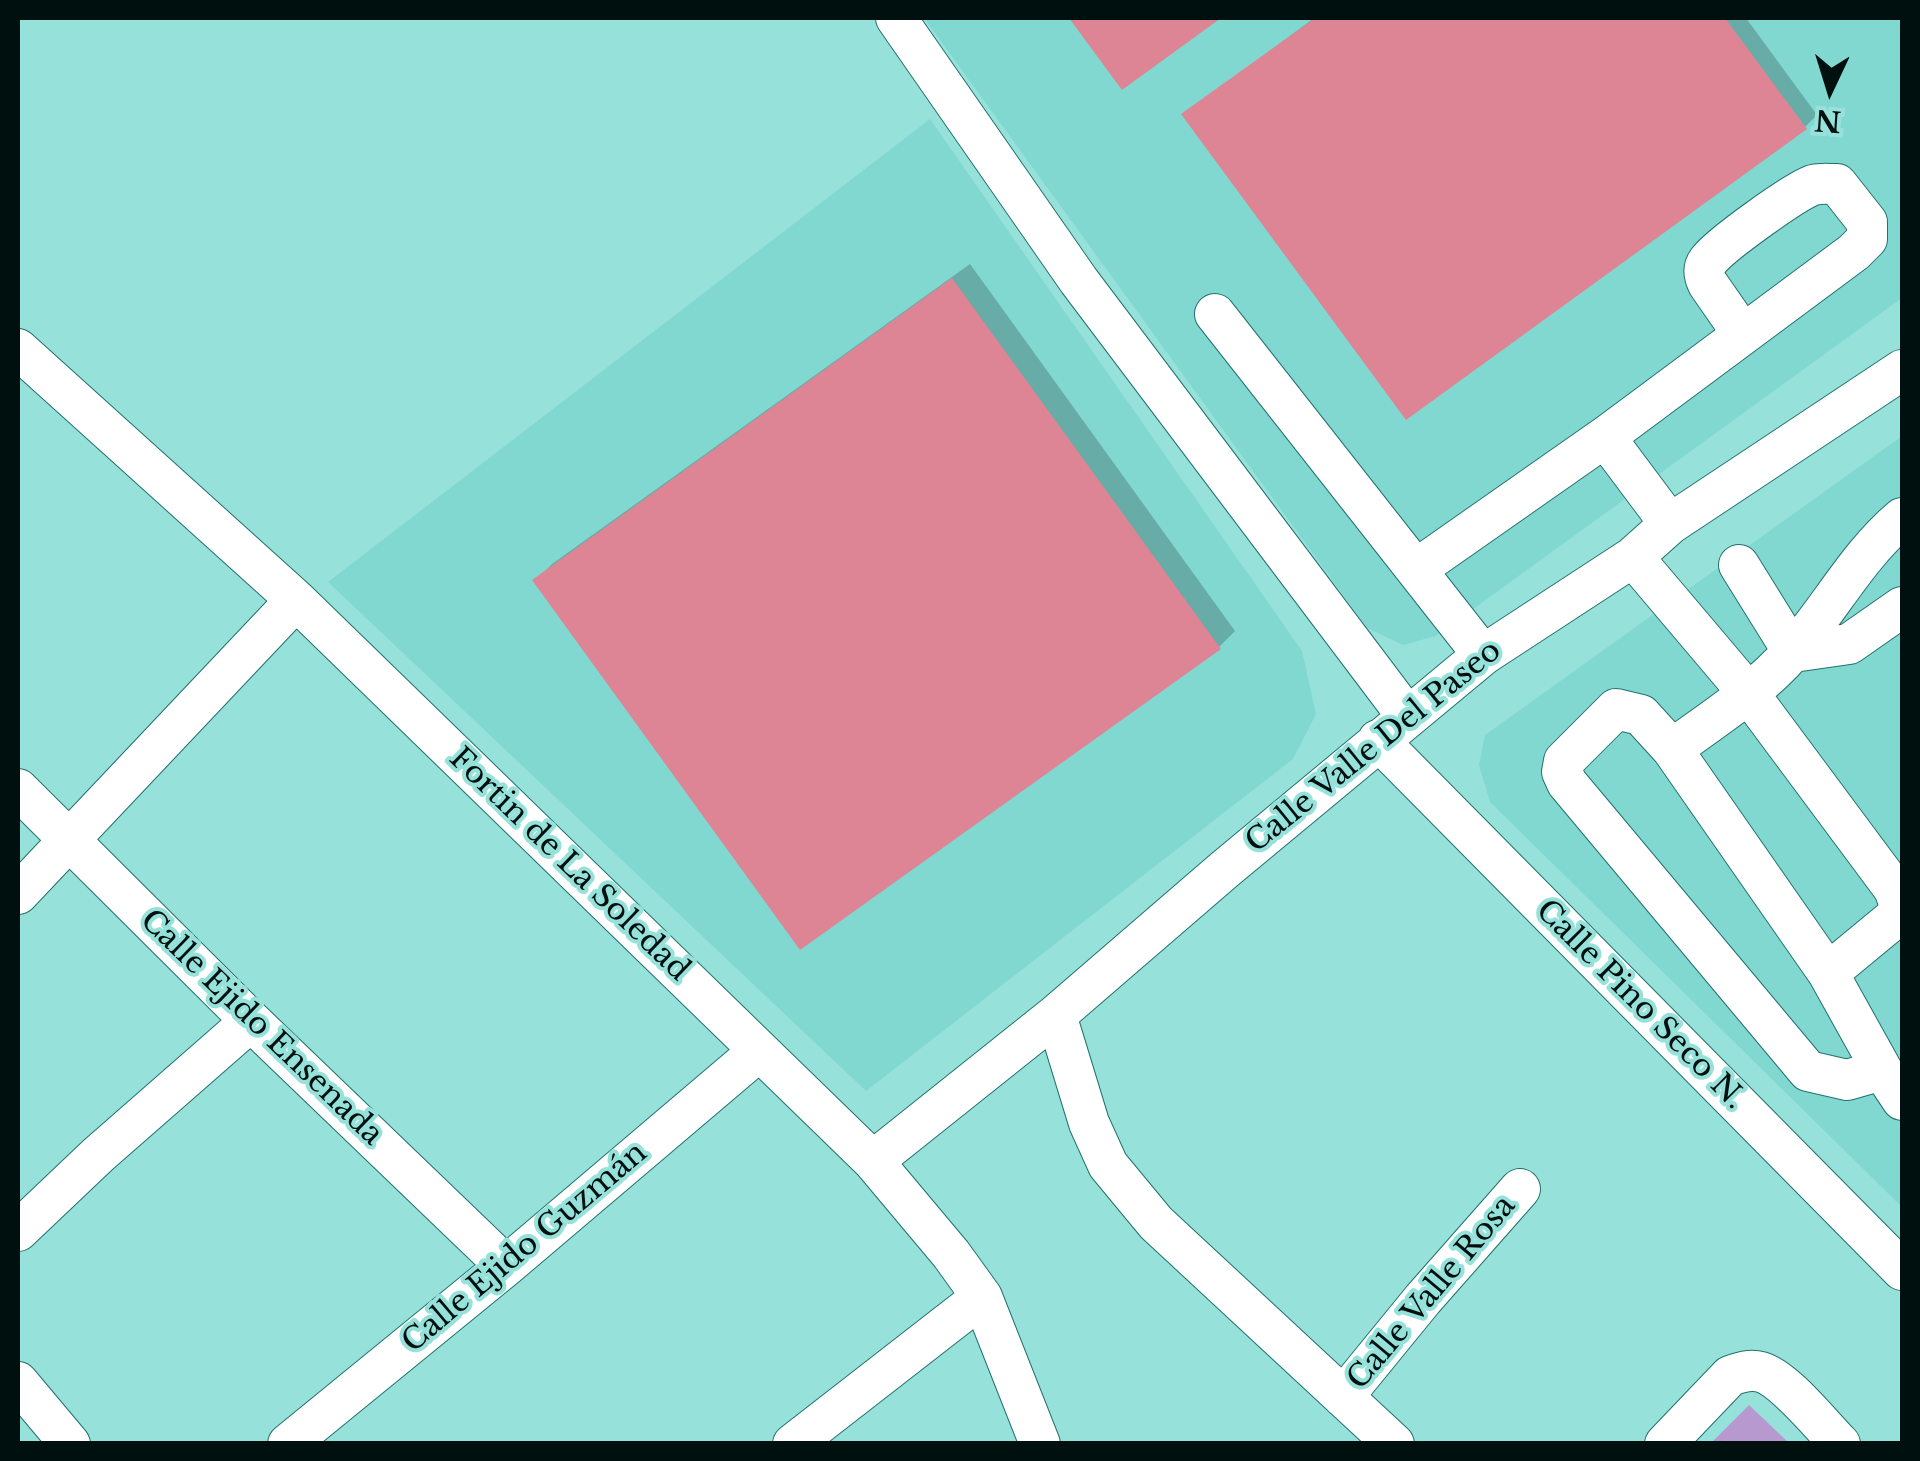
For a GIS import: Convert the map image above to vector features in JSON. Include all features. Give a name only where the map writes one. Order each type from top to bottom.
[{"type":"street","name":"Calle Pino Seco N.","points":[[896,18],[1392,728],[1902,1270]]},
{"type":"street","points":[[1214,314],[1483,654]]},
{"type":"street","points":[[1418,568],[1742,333]]},
{"type":"street","name":"Fortin de La Soledad","points":[[18,348],[296,600],[873,1160],[982,1297],[1040,1444]]},
{"type":"street","name":"Calle Valle Del Paseo","points":[[873,1160],[1056,1015],[1483,654],[1632,557],[1670,524],[1902,370]]},
{"type":"street","points":[[1605,436],[1670,524]]},
{"type":"street","points":[[1672,749],[1749,694],[1792,652],[1880,537],[1902,518]]},
{"type":"street","points":[[1632,557],[1749,694],[1890,880],[1898,903],[1897,916],[1828,973]]},
{"type":"street","points":[[1738,565],[1792,652]]},
{"type":"street","points":[[18,894],[296,600]]},
{"type":"street","points":[[1792,652],[1849,644],[1902,607]]},
{"type":"street","points":[[1616,708],[1641,716],[1672,749],[1828,973],[1892,1085],[1808,1071],[1567,783],[1562,772],[1564,761],[1616,708]]},
{"type":"street","name":"Calle Ejido Ensenada","points":[[18,789],[251,1021],[506,1266]]},
{"type":"street","points":[[1056,1015],[1089,1123],[1108,1165],[1156,1223],[1394,1444]]},
{"type":"street","points":[[18,1231],[251,1021]]},
{"type":"street","name":"Calle Ejido Guzmán","points":[[288,1444],[760,1051]]},
{"type":"street","name":"Calle Valle Rosa","points":[[1343,1397],[1520,1189]]},
{"type":"street","points":[[793,1444],[982,1297]]},
{"type":"street","points":[[1665,1444],[1730,1376],[1757,1371],[1774,1378],[1840,1444]]},
{"type":"street","points":[[18,1382],[70,1444]]},
{"type":"shaded area","points":[[924,18],[1902,18],[1902,298],[1436,636],[1403,645],[1367,628]]},
{"type":"shaded area","points":[[930,119],[1302,651],[1316,714],[1293,759],[866,1091],[328,582]]},
{"type":"shaded area","points":[[1902,436],[1902,1207],[1490,802],[1479,765],[1485,735]]},
{"type":"shaded area","points":[[1749,1405],[1789,1443],[1711,1443]]},
{"type":"building","points":[[1069,18],[1221,18],[1122,90]]},
{"type":"building","points":[[1315,18],[1725,18],[1807,129],[1406,420],[1181,114]]},
{"type":"building","points":[[952,278],[1221,649],[800,950],[532,580]]}]
